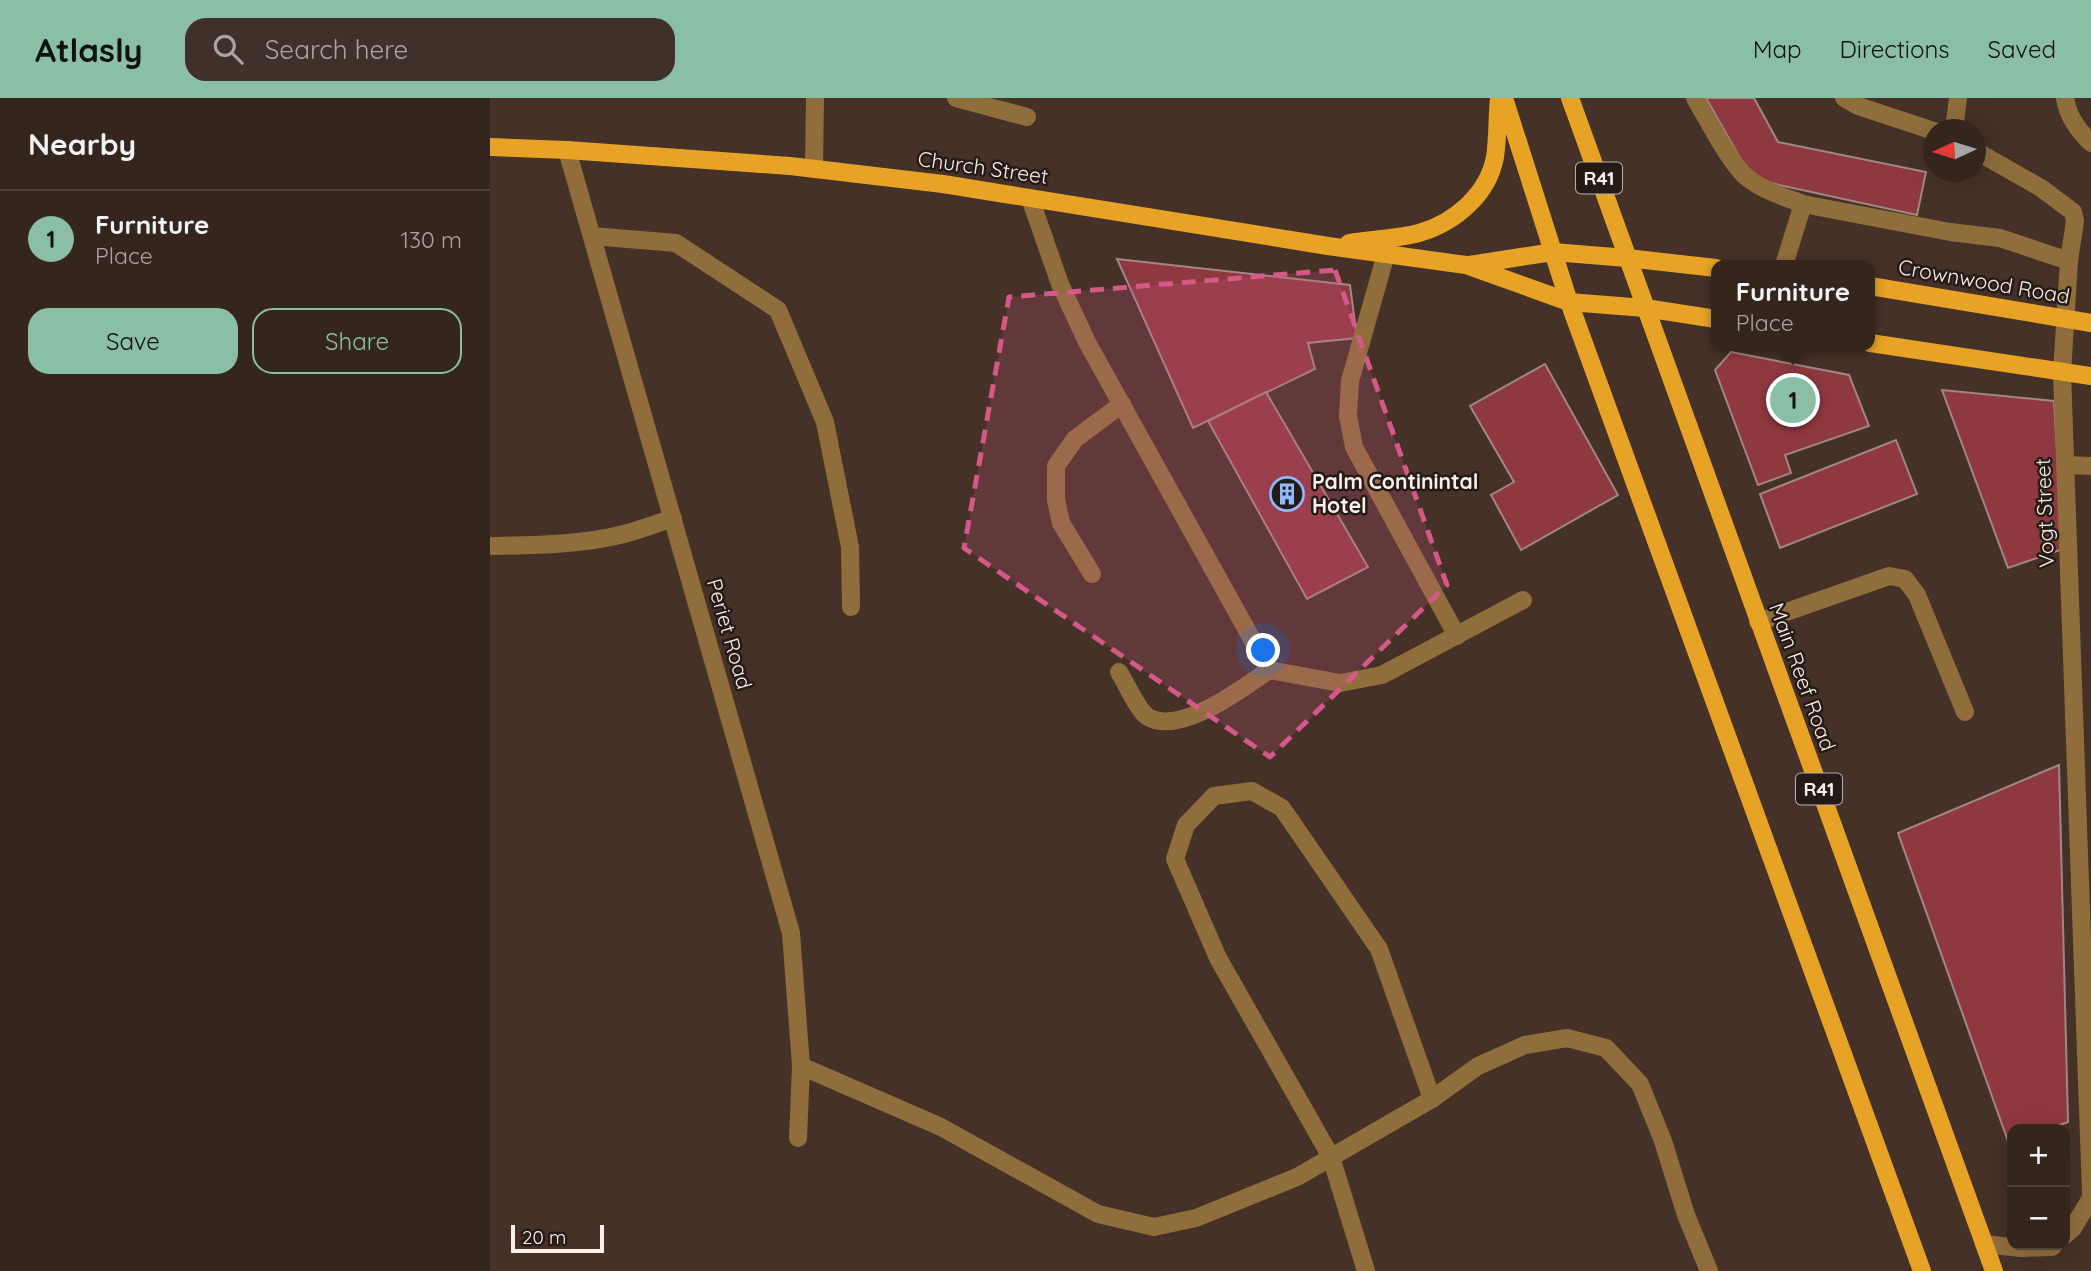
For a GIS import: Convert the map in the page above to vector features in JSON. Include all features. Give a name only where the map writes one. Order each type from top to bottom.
[{"type":"main road","points":[[1328,246],[1419,233],[1452,219],[1469,205],[1483,188],[1495,159],[1501,98]]},
{"type":"main road","points":[[1501,98],[1569,302],[1922,1271]]},
{"type":"main road","name":"Main Reef Road","points":[[1570,98],[1994,1271]]},
{"type":"main road","name":"Church Street","points":[[490,147],[567,150],[814,169],[943,184],[1328,246],[1466,265],[1569,302],[1645,308]]},
{"type":"main road","name":"Church Street","points":[[1466,265],[1553,253],[1627,258]]},
{"type":"main road","points":[[1627,258],[1711,267]]},
{"type":"main road","name":"Crownwood Road","points":[[1875,287],[2091,323]]},
{"type":"main road","points":[[1645,308],[1711,318]]},
{"type":"main road","points":[[1875,344],[2091,376]]},
{"type":"street","points":[[814,169],[815,98]]},
{"type":"street","points":[[956,98],[1027,117]]},
{"type":"street","points":[[1695,98],[1737,166],[1746,177],[1771,191],[1803,204],[1940,230],[2000,238],[2069,261]]},
{"type":"street","points":[[1844,98],[1858,106],[1923,127]]},
{"type":"street","points":[[1955,119],[1958,98]]},
{"type":"street","points":[[2065,98],[2066,107],[2077,129],[2091,144]]},
{"type":"street","name":"Periet Road","points":[[567,150],[791,933],[801,1066],[798,1139]]},
{"type":"street","name":"Vogt Street","points":[[1986,157],[2041,188],[2073,212],[2075,221],[2069,261],[2062,373],[2091,1196],[2070,1231]]},
{"type":"street","points":[[1030,198],[1060,284],[1087,342],[1269,670]]},
{"type":"street","points":[[1786,260],[1803,204]]},
{"type":"street","points":[[592,236],[676,243],[778,310],[825,422],[850,547],[851,607]]},
{"type":"street","points":[[1386,254],[1350,382],[1348,416],[1354,447],[1457,636]]},
{"type":"street","points":[[1092,574],[1061,523],[1056,499],[1056,466],[1074,439],[1122,404]]},
{"type":"street","points":[[2066,465],[2091,466]]},
{"type":"street","points":[[490,546],[577,542],[621,535],[673,518]]},
{"type":"street","points":[[1758,622],[1889,576],[1905,579],[1917,595],[1965,712]]},
{"type":"street","points":[[1119,672],[1143,713],[1164,722],[1203,712],[1269,670],[1340,683],[1382,675],[1523,600]]},
{"type":"street","points":[[1366,1271],[1331,1157],[1218,957],[1175,859],[1186,825],[1214,796],[1252,791],[1282,808],[1379,949],[1432,1099]]},
{"type":"street","points":[[801,1066],[941,1127],[1098,1214],[1153,1227],[1196,1218],[1297,1177],[1432,1099],[1478,1066],[1525,1045],[1567,1038],[1606,1048],[1640,1084],[1663,1142],[1686,1215],[1709,1271]]},
{"type":"street","points":[[1984,1244],[2007,1246]]},
{"type":"highlighted area","points":[[1335,270],[1447,585],[1270,757],[964,548],[1009,297]]},
{"type":"building","points":[[1706,98],[1754,98],[1778,142],[1923,171],[1924,182],[1917,215],[1752,179]]},
{"type":"building","points":[[1117,259],[1350,285],[1357,338],[1308,343],[1315,369],[1193,428]]},
{"type":"building","points":[[1731,352],[1849,375],[1869,426],[1785,455],[1791,473],[1758,485],[1715,370]]},
{"type":"building","points":[[1545,364],[1618,495],[1521,550],[1491,495],[1514,482],[1470,406]]},
{"type":"building","points":[[1942,390],[2054,401],[2063,549],[2008,568]]},
{"type":"building","name":"Palm Continintal Hotel","points":[[1266,392],[1368,567],[1307,599],[1208,421]]},
{"type":"building","points":[[1896,440],[1917,494],[1780,548],[1760,494]]},
{"type":"building","points":[[2059,765],[2068,1122],[2007,1124],[2007,1138],[1898,833]]},
{"type":"place","name":"Furniture","points":[[1793,400]]},
{"type":"place","name":"Palm Continintal Hotel","points":[[1287,494]]}]
